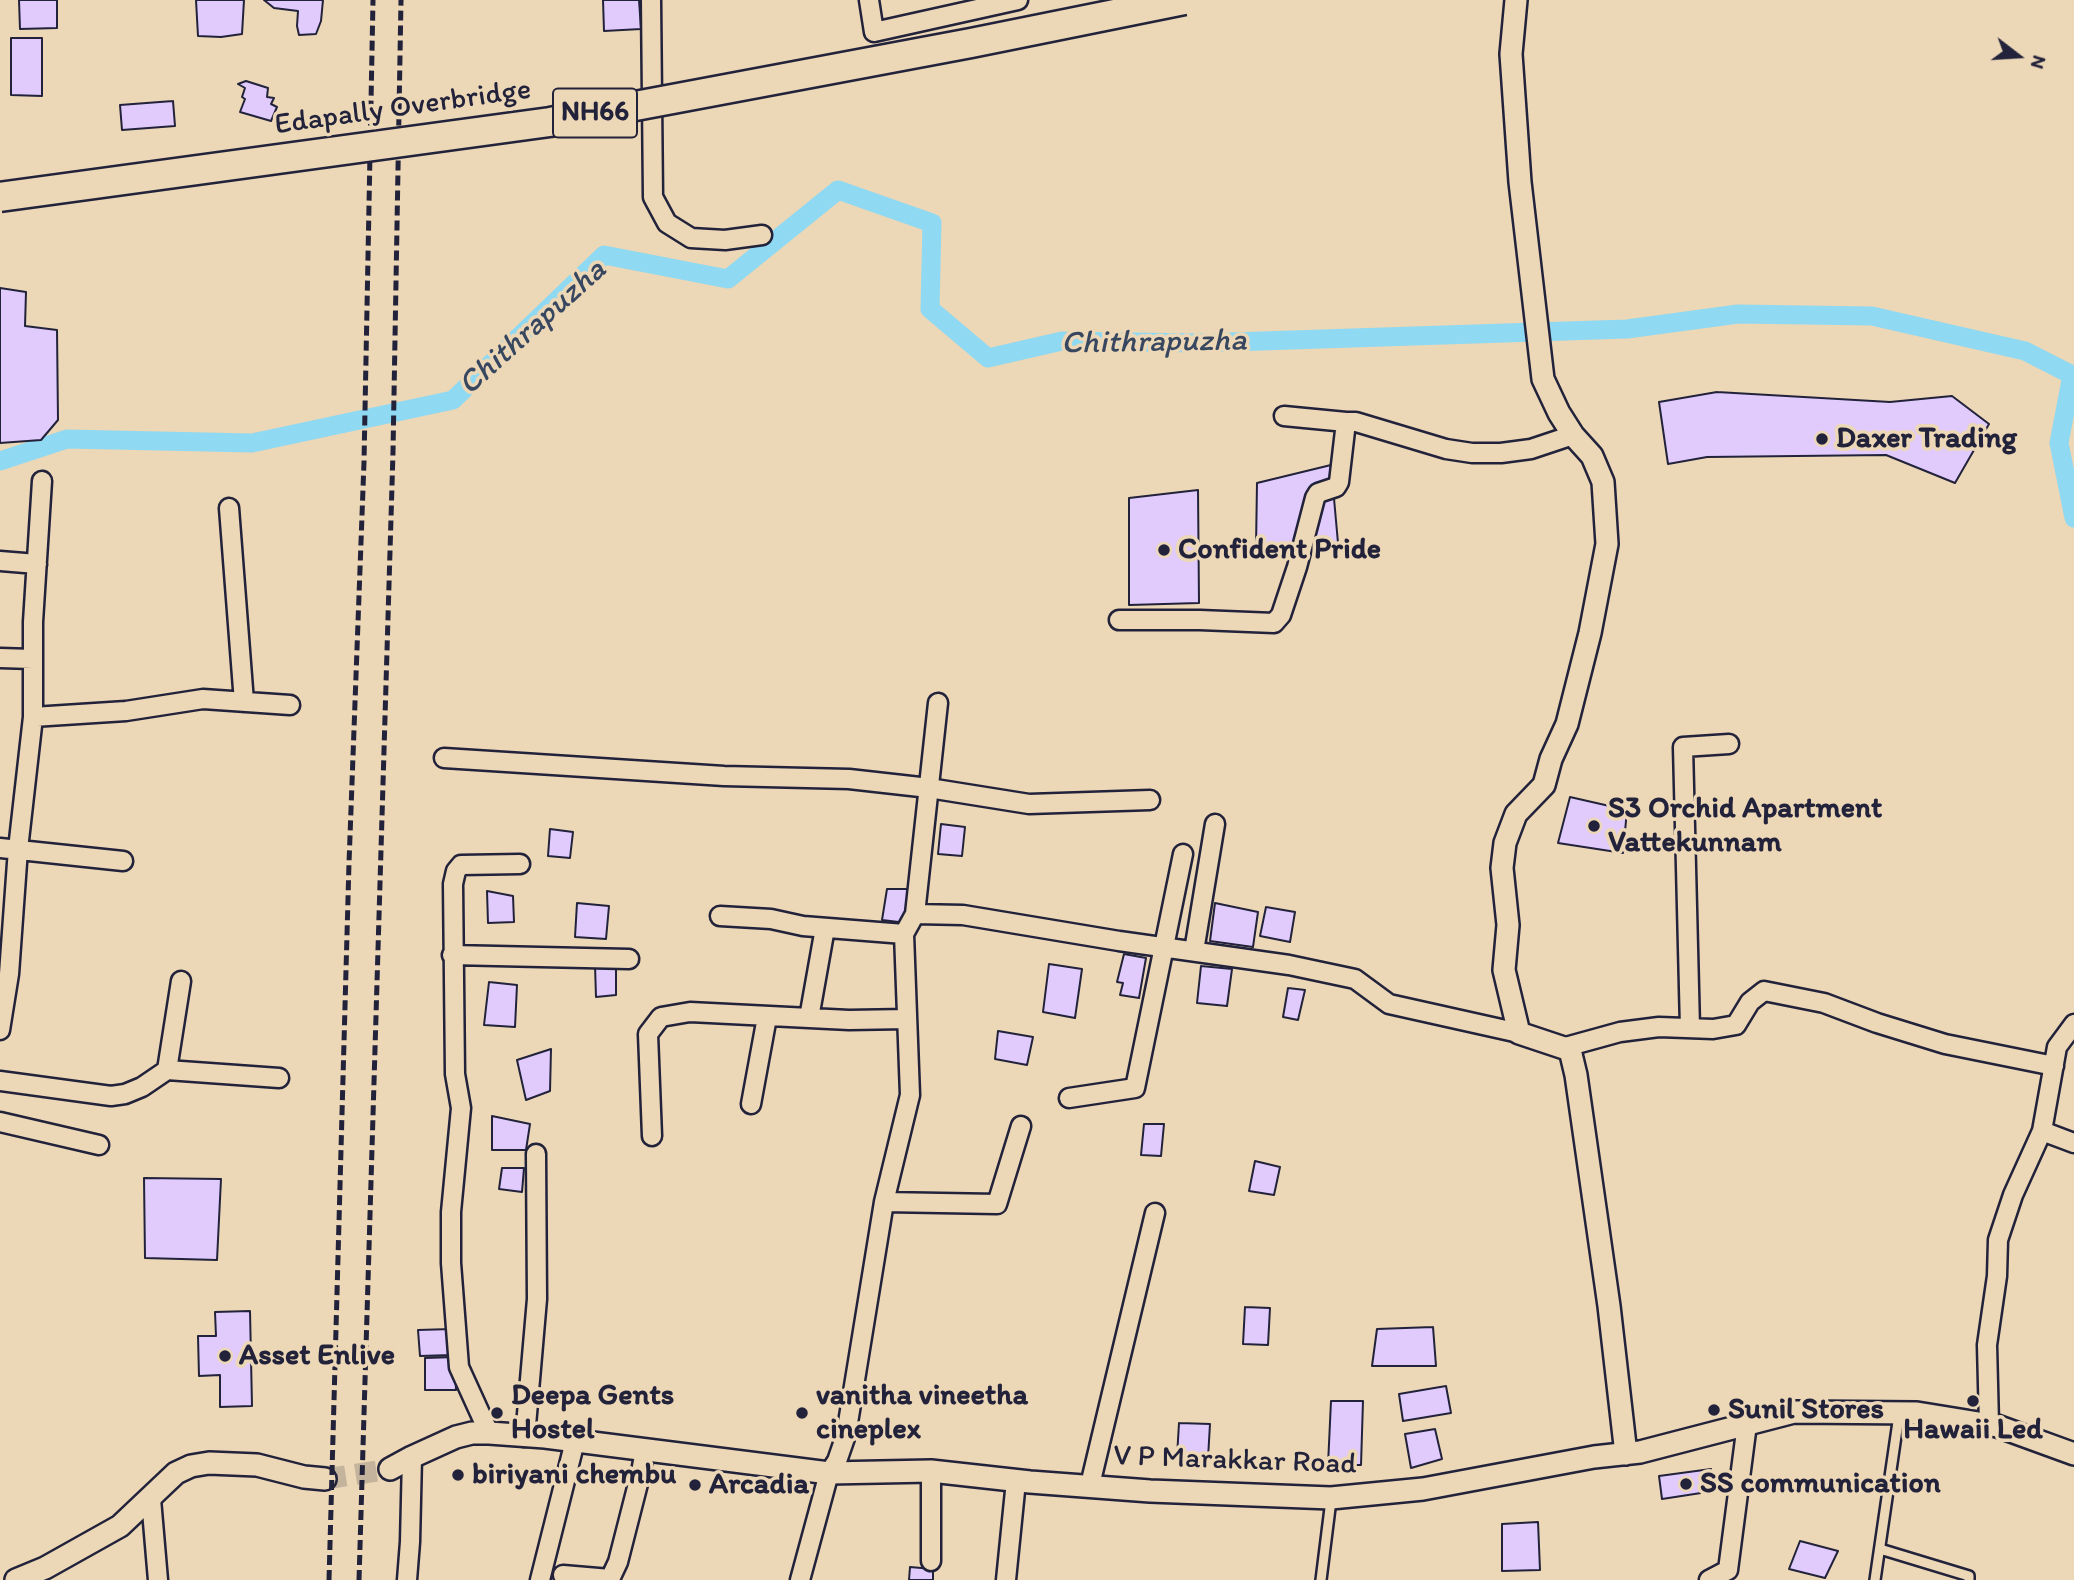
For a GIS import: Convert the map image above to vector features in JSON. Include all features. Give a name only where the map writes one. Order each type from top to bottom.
[{"type":"highway","name":"Edapally Overbridge","points":[[0,197],[550,122],[1184,0]]},
{"type":"street","points":[[651,0],[653,197],[667,223],[691,238],[724,240],[762,235]]},
{"type":"street","points":[[869,0],[874,32],[1018,0]]},
{"type":"street","points":[[1516,0],[1511,54],[1520,182],[1543,379],[1559,413],[1573,435],[1592,456],[1603,482],[1607,544],[1590,634],[1567,724],[1551,759],[1544,785],[1516,814],[1505,843],[1503,868],[1508,925],[1504,970],[1519,1033]]},
{"type":"street","points":[[1284,416],[1356,422],[1446,449],[1472,453],[1531,449],[1573,435]]},
{"type":"street","points":[[1119,620],[1275,623],[1281,615],[1297,567],[1315,498],[1318,493],[1336,487],[1339,482],[1346,422]]},
{"type":"street","points":[[0,1030],[9,849],[33,717],[32,659],[43,481]]},
{"type":"street","points":[[229,508],[244,702]]},
{"type":"street","points":[[0,561],[37,564]]},
{"type":"street","points":[[0,658],[32,659]]},
{"type":"street","points":[[33,717],[126,711],[203,699],[290,705]]},
{"type":"street","points":[[800,1580],[829,1473],[837,1461],[846,1435],[884,1202],[910,1095],[904,934],[915,914],[939,703]]},
{"type":"street","points":[[1690,1028],[1683,747],[1729,744]]},
{"type":"street","points":[[443,758],[724,776],[849,779],[1029,804],[1150,800]]},
{"type":"street","points":[[1194,951],[1215,824]]},
{"type":"street","points":[[9,849],[123,861]]},
{"type":"street","points":[[1069,1098],[1135,1088],[1183,854]]},
{"type":"street","points":[[489,1433],[459,1367],[456,1349],[451,1212],[461,1108],[454,1074],[453,884],[459,867],[464,864],[520,864]]},
{"type":"street","points":[[915,914],[963,915],[1289,965],[1355,979],[1390,1004],[1519,1033],[1570,1050],[1576,1075],[1609,1306],[1626,1454]]},
{"type":"street","points":[[720,916],[904,934]]},
{"type":"street","points":[[809,1018],[825,928]]},
{"type":"street","points":[[452,955],[629,959]]},
{"type":"street","points":[[167,1070],[181,981]]},
{"type":"street","points":[[1562,1048],[1620,1032],[1659,1027],[1713,1029],[1736,1025],[1750,1002],[1764,990],[1824,1003],[1945,1044],[2054,1066]]},
{"type":"street","points":[[652,1136],[648,1034],[661,1017],[690,1012],[767,1017],[907,1019]]},
{"type":"street","points":[[751,1104],[767,1017]]},
{"type":"street","points":[[1989,1424],[1987,1345],[1997,1276],[1998,1240],[2013,1195],[2042,1131],[2057,1047],[2074,1024]]},
{"type":"street","points":[[0,1081],[111,1096],[133,1092],[167,1070],[279,1078]]},
{"type":"street","points":[[0,1122],[99,1145]]},
{"type":"street","points":[[884,1202],[997,1204],[1021,1126]]},
{"type":"street","points":[[2042,1131],[2074,1143]]},
{"type":"street","points":[[525,1437],[537,1299],[536,1154]]},
{"type":"street","points":[[1090,1485],[1155,1213]]},
{"type":"street","name":"V P Marakkar Road","points":[[390,1469],[456,1437],[489,1433],[575,1441],[829,1473],[931,1471],[1016,1481],[1150,1491],[1331,1498],[1433,1488],[1594,1457],[1640,1452],[1794,1412],[1917,1413],[1989,1424],[2074,1454]]},
{"type":"street","points":[[1709,1580],[1728,1570],[1747,1424]]},
{"type":"street","points":[[540,1580],[575,1441]]},
{"type":"street","points":[[563,1575],[610,1580],[618,1562],[645,1450]]},
{"type":"street","points":[[407,1580],[412,1457]]},
{"type":"street","points":[[16,1580],[45,1568],[120,1526],[176,1473],[191,1466],[209,1463],[257,1465],[304,1477],[325,1479]]},
{"type":"street","points":[[931,1471],[931,1562]]},
{"type":"street","points":[[1006,1580],[1016,1481]]},
{"type":"street","points":[[151,1499],[158,1580]]},
{"type":"lane","points":[[1875,1580],[1899,1413]]},
{"type":"lane","points":[[1321,1580],[1331,1498]]},
{"type":"lane","points":[[1880,1549],[1969,1576],[1969,1580]]},
{"type":"building","points":[[19,0],[57,0],[57,28],[20,29]]},
{"type":"building","points":[[196,0],[244,0],[242,34],[198,36]]},
{"type":"building","points":[[264,0],[323,0],[321,21],[316,34],[299,35],[298,11],[274,8]]},
{"type":"building","points":[[603,0],[639,0],[641,29],[604,31]]},
{"type":"building","points":[[11,38],[42,38],[42,96],[11,95]]},
{"type":"building","points":[[246,81],[268,88],[267,97],[274,98],[271,104],[277,107],[271,121],[240,112],[245,99],[242,97],[245,88],[238,84]]},
{"type":"building","points":[[173,101],[175,126],[122,130],[120,105]]},
{"type":"building","points":[[0,288],[26,292],[25,326],[57,330],[58,420],[41,440],[0,443]]},
{"type":"building","name":"Daxer Trading","points":[[1717,392],[1890,402],[1952,396],[1989,424],[1955,483],[1886,455],[1707,457],[1668,464],[1659,402]]},
{"type":"building","points":[[1331,465],[1338,543],[1256,547],[1257,483]]},
{"type":"building","name":"Confident Pride","points":[[1198,490],[1199,603],[1129,605],[1129,498]]},
{"type":"building","name":"S3 Orchid Apartment Vattekunnam","points":[[1570,797],[1627,810],[1623,853],[1558,843]]},
{"type":"building","points":[[941,824],[965,827],[962,856],[938,854]]},
{"type":"building","points":[[550,829],[573,832],[570,858],[548,856]]},
{"type":"building","points":[[887,889],[913,889],[907,923],[882,920]]},
{"type":"building","points":[[487,891],[513,896],[514,922],[488,923]]},
{"type":"building","points":[[577,903],[609,906],[606,939],[575,937]]},
{"type":"building","points":[[1215,903],[1258,912],[1253,947],[1210,941]]},
{"type":"building","points":[[1266,907],[1295,912],[1290,942],[1260,936]]},
{"type":"building","points":[[1124,954],[1146,958],[1139,998],[1120,995],[1123,983],[1117,982]]},
{"type":"building","points":[[616,964],[616,995],[596,997],[595,965]]},
{"type":"building","points":[[1049,964],[1082,969],[1075,1018],[1043,1012]]},
{"type":"building","points":[[1201,966],[1232,969],[1227,1006],[1197,1003]]},
{"type":"building","points":[[489,982],[517,985],[515,1027],[484,1025]]},
{"type":"building","points":[[1288,988],[1305,990],[1298,1020],[1283,1017]]},
{"type":"building","points":[[998,1031],[1033,1037],[1027,1065],[995,1059]]},
{"type":"building","points":[[551,1049],[550,1091],[526,1100],[517,1060]]},
{"type":"building","points":[[492,1116],[530,1124],[526,1150],[492,1150]]},
{"type":"building","points":[[1144,1124],[1164,1124],[1161,1156],[1141,1155]]},
{"type":"building","points":[[1255,1161],[1280,1167],[1274,1195],[1249,1191]]},
{"type":"building","points":[[502,1168],[524,1168],[522,1192],[499,1189]]},
{"type":"building","points":[[144,1178],[221,1179],[217,1260],[145,1258]]},
{"type":"building","points":[[1245,1307],[1270,1308],[1268,1345],[1243,1344]]},
{"type":"building","name":"Asset Enlive","points":[[250,1311],[252,1406],[220,1407],[220,1375],[199,1376],[198,1336],[216,1336],[215,1312]]},
{"type":"building","points":[[1433,1327],[1436,1366],[1372,1366],[1377,1329]]},
{"type":"building","points":[[452,1329],[452,1355],[420,1356],[418,1330]]},
{"type":"building","points":[[455,1357],[456,1390],[425,1390],[425,1358]]},
{"type":"building","points":[[1446,1386],[1451,1413],[1403,1421],[1399,1394]]},
{"type":"building","points":[[1331,1401],[1363,1401],[1361,1465],[1328,1465]]},
{"type":"building","points":[[1179,1423],[1210,1424],[1208,1458],[1177,1457]]},
{"type":"building","points":[[1435,1429],[1442,1459],[1411,1468],[1405,1434]]},
{"type":"building","name":"SS communication","points":[[1711,1469],[1714,1491],[1662,1499],[1659,1476]]},
{"type":"building","points":[[1538,1522],[1540,1570],[1502,1571],[1502,1524]]},
{"type":"building","points":[[1800,1541],[1838,1551],[1825,1578],[1789,1569]]},
{"type":"building","points":[[910,1567],[933,1569],[933,1580],[909,1580]]},
{"type":"waterway","name":"Chithrapuzha","points":[[0,461],[67,439],[252,443],[453,400],[604,255],[728,279],[838,190],[932,223],[930,309],[988,358],[1062,341],[1200,343],[1627,329],[1738,314],[1872,316],[2025,351],[2072,375],[2059,443],[2074,518]]},
{"type":"tunnel","points":[[325,1479],[390,1469]]},
{"type":"railway","points":[[329,1580],[349,863],[364,462],[373,0]]},
{"type":"railway","points":[[359,1580],[393,452],[401,0]]},
{"type":"place","name":"Daxer Trading","points":[[1822,439]]},
{"type":"place","name":"Confident Pride","points":[[1164,550]]},
{"type":"place","name":"S3 Orchid Apartment Vattekunnam","points":[[1594,826]]},
{"type":"place","name":"Asset Enlive","points":[[225,1356]]},
{"type":"place","name":"Hawaii Led","points":[[1973,1401]]},
{"type":"place","name":"Sunil Stores","points":[[1714,1410]]},
{"type":"place","name":"Deepa Gents Hostel","points":[[497,1413]]},
{"type":"place","name":"vanitha vineetha cineplex","points":[[802,1413]]},
{"type":"place","name":"biriyani chembu","points":[[458,1475]]},
{"type":"place","name":"SS communication","points":[[1686,1484]]},
{"type":"place","name":"Arcadia","points":[[695,1485]]}]
